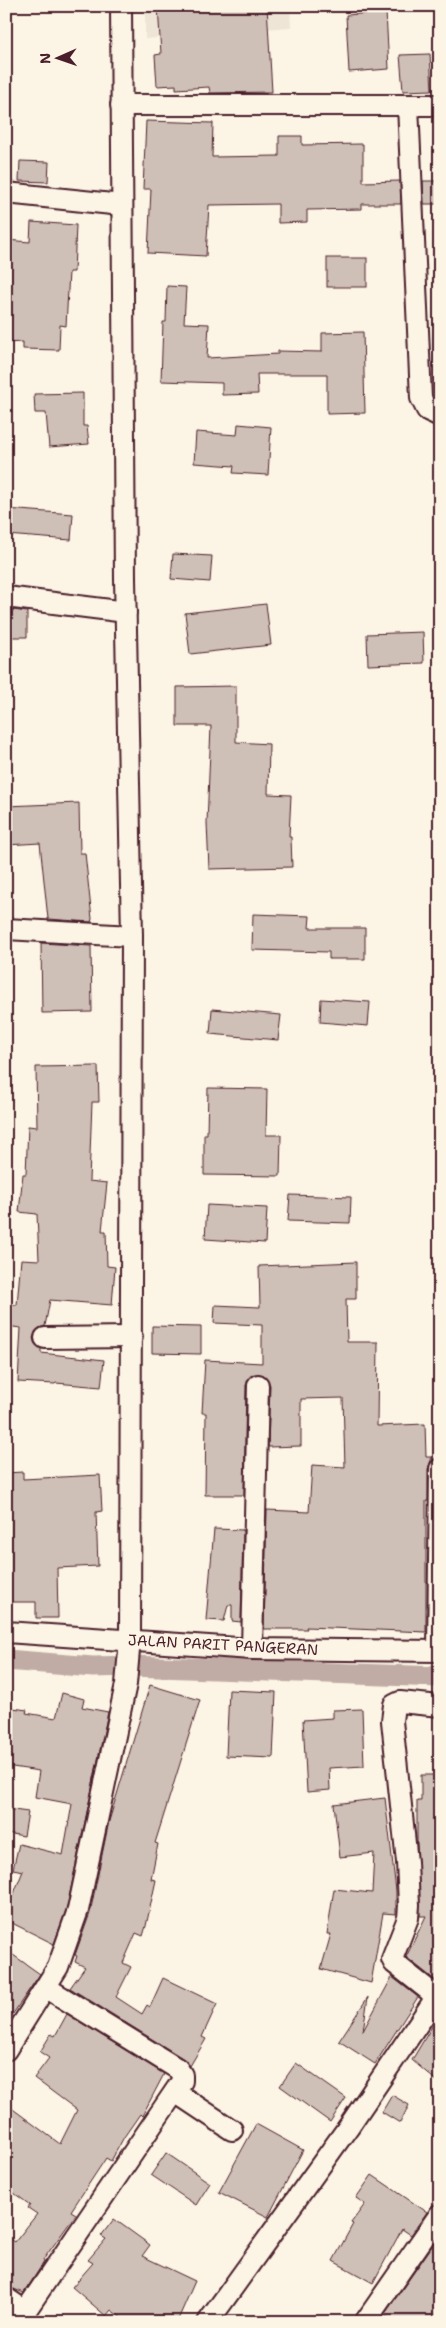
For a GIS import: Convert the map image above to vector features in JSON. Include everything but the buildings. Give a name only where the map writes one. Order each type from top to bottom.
[{"type":"street","points":[[6,2050],[47,1988],[58,1967],[78,1910],[126,1684],[129,1645],[132,1337],[132,936],[126,612],[121,6]]},
{"type":"street","points":[[121,105],[440,105]]},
{"type":"street","points":[[408,105],[421,398],[427,410],[440,416]]},
{"type":"street","points":[[6,193],[122,205]]},
{"type":"street","points":[[6,597],[126,612]]},
{"type":"street","points":[[6,930],[132,936]]},
{"type":"street","points":[[45,1338],[132,1337]]},
{"type":"street","points":[[252,1649],[258,1385]]},
{"type":"street","points":[[439,1652],[440,1469]]},
{"type":"street","name":"JALAN PARIT PANGERAN","points":[[6,1632],[129,1645],[439,1652]]},
{"type":"street","points":[[208,2322],[350,2126],[433,2002],[432,1992],[394,1963],[392,1959],[408,1918],[409,1905],[407,1862],[392,1716],[394,1705],[400,1702],[440,1706]]},
{"type":"street","points":[[6,2298],[21,2316],[182,2081],[178,2069],[47,1988]]},
{"type":"street","points":[[175,2092],[232,2130]]},
{"type":"street","points":[[365,2322],[440,2214]]},
{"type":"shaded area","points":[[145,6],[290,6],[291,27],[145,39]]},
{"type":"waterway","points":[[6,1660],[93,1667],[131,1666],[440,1677]]}]
